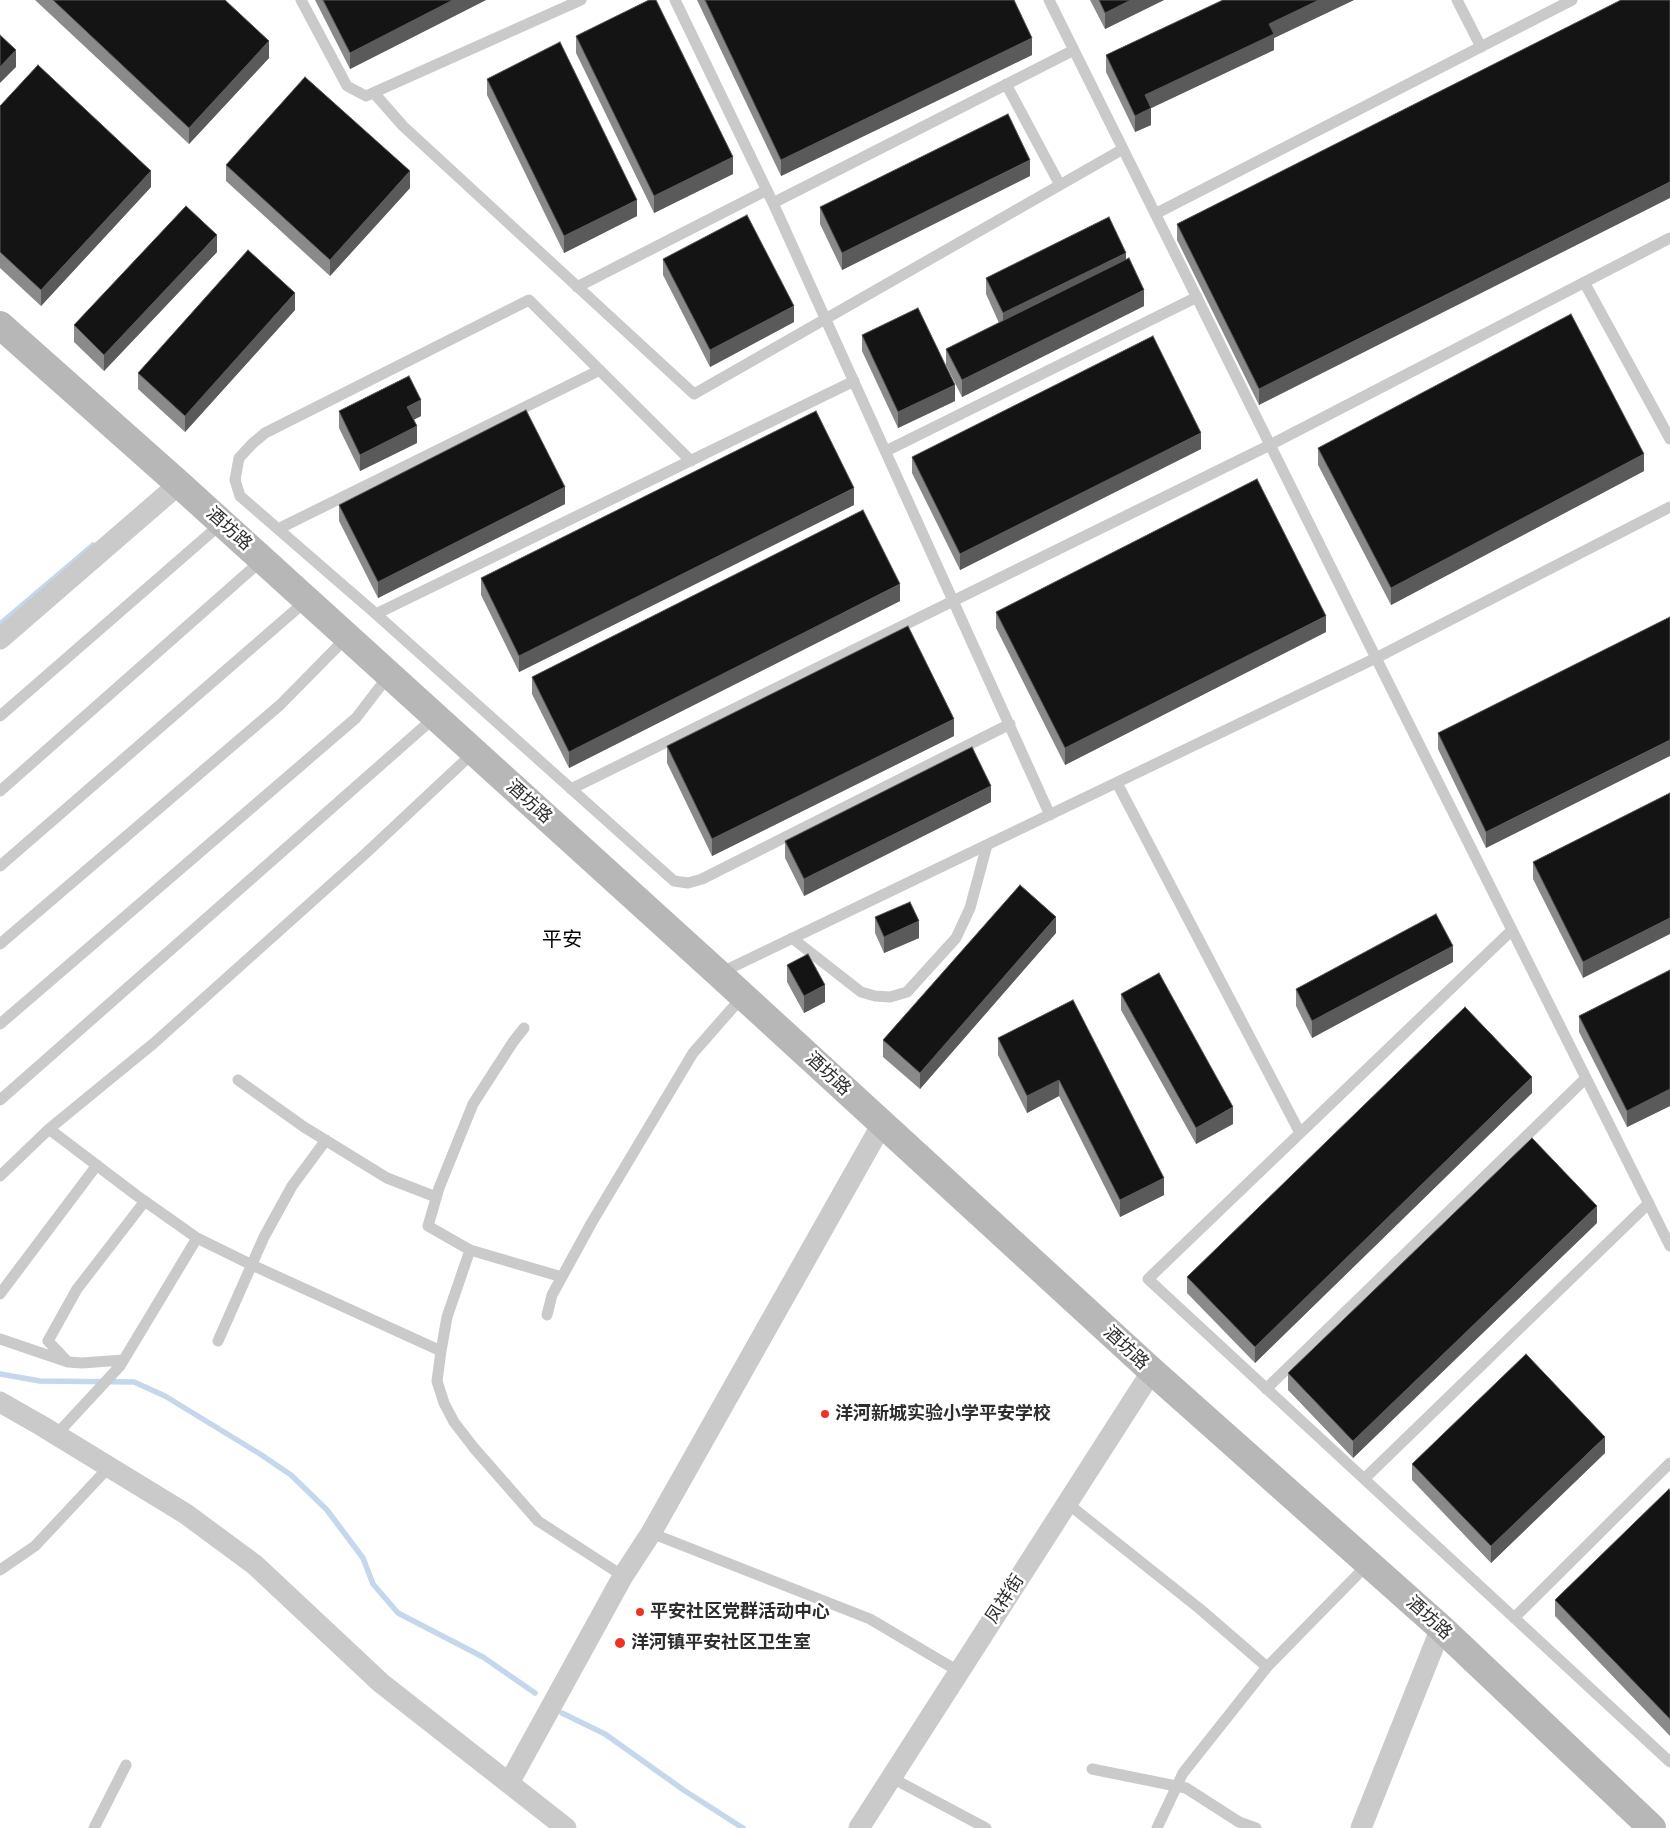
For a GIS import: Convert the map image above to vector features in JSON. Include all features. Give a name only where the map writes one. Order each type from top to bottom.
[{"type":"street","name":"酒坊路","points":[[0,325],[179,484],[719,974],[1152,1372],[1440,1628],[1652,1828]]},
{"type":"street","points":[[0,639],[179,484]]},
{"type":"street","points":[[509,1783],[623,1576],[651,1533],[882,1124]]},
{"type":"street","name":"凤祥街","points":[[859,1828],[958,1671],[1152,1372]]},
{"type":"street","points":[[0,1402],[186,1514],[255,1565],[381,1684],[566,1828]]},
{"type":"street","points":[[1361,1828],[1440,1628]]},
{"type":"lane","points":[[301,0],[347,86],[366,96],[581,0]]},
{"type":"lane","points":[[675,0],[774,203],[1050,815]]},
{"type":"lane","points":[[1050,0],[1670,1246]]},
{"type":"lane","points":[[1458,0],[1481,47]]},
{"type":"lane","points":[[1155,214],[1572,0]]},
{"type":"lane","points":[[774,203],[1074,50]]},
{"type":"lane","points":[[1006,84],[1060,185]]},
{"type":"lane","points":[[374,92],[403,126],[694,394],[1124,149]]},
{"type":"lane","points":[[577,287],[767,190]]},
{"type":"lane","points":[[571,789],[1270,445],[1670,238]]},
{"type":"lane","points":[[1584,282],[1670,440]]},
{"type":"lane","points":[[886,451],[1197,297]]},
{"type":"lane","points":[[691,461],[529,300],[266,433],[239,458],[235,480],[240,496],[376,614],[674,880],[688,883],[702,879],[1010,724]]},
{"type":"lane","points":[[278,529],[600,370]]},
{"type":"lane","points":[[376,614],[854,382]]},
{"type":"lane","points":[[719,974],[1376,658],[1670,507]]},
{"type":"lane","points":[[0,716],[222,523]]},
{"type":"lane","points":[[0,791],[262,560]]},
{"type":"lane","points":[[0,866],[307,600]]},
{"type":"lane","points":[[0,944],[280,705],[347,637]]},
{"type":"lane","points":[[0,1024],[356,718],[389,675]]},
{"type":"lane","points":[[0,1100],[435,717]]},
{"type":"lane","points":[[0,1176],[49,1129],[154,1043],[366,854],[474,752]]},
{"type":"lane","points":[[1117,782],[1300,1133]]},
{"type":"lane","points":[[792,938],[861,992],[874,996],[890,997],[907,992],[956,938],[970,908],[987,845]]},
{"type":"lane","points":[[1512,930],[1148,1279],[1670,1762]]},
{"type":"lane","points":[[547,1315],[552,1295],[592,1222],[693,1053],[743,996]]},
{"type":"lane","points":[[524,1028],[473,1104],[436,1197],[428,1226],[470,1250],[562,1278]]},
{"type":"lane","points":[[1266,1389],[1586,1078]]},
{"type":"lane","points":[[238,1080],[304,1127],[387,1178],[436,1197]]},
{"type":"lane","points":[[49,1129],[197,1238],[441,1351]]},
{"type":"lane","points":[[218,1341],[264,1237],[292,1186],[326,1140]]},
{"type":"lane","points":[[0,1294],[97,1165]]},
{"type":"lane","points":[[68,1362],[48,1341],[77,1289],[145,1201]]},
{"type":"lane","points":[[1364,1479],[1649,1203]]},
{"type":"lane","points":[[56,1435],[123,1360],[197,1238]]},
{"type":"lane","points":[[470,1250],[448,1317],[441,1351],[437,1381],[444,1403],[454,1422],[474,1448],[538,1521],[623,1576]]},
{"type":"lane","points":[[0,1339],[68,1362],[82,1363],[123,1360]]},
{"type":"lane","points":[[1514,1618],[1670,1463]]},
{"type":"lane","points":[[0,1570],[35,1546],[109,1467]]},
{"type":"lane","points":[[1067,1503],[1200,1609],[1267,1667]]},
{"type":"lane","points":[[651,1533],[870,1619],[958,1671]]},
{"type":"lane","points":[[1157,1828],[1183,1773],[1267,1667],[1368,1564]]},
{"type":"lane","points":[[94,1828],[126,1765]]},
{"type":"lane","points":[[1092,1769],[1186,1788],[1239,1822],[1256,1828]]},
{"type":"lane","points":[[892,1778],[986,1828]]},
{"type":"building","points":[[53,0],[225,0],[269,41],[189,128]]},
{"type":"building","points":[[323,0],[453,0],[350,53]]},
{"type":"building","points":[[649,0],[656,0],[733,157],[654,196],[576,36]]},
{"type":"building","points":[[705,0],[1014,0],[1032,38],[781,160]]},
{"type":"building","points":[[1099,0],[1131,0],[1105,13]]},
{"type":"building","points":[[1223,0],[1319,0],[1269,24],[1274,34],[1145,95],[1151,108],[1135,116],[1106,55]]},
{"type":"building","points":[[1621,0],[1670,0],[1670,182],[1259,389],[1177,224]]},
{"type":"building","points":[[0,35],[16,50],[0,67]]},
{"type":"building","points":[[560,42],[637,200],[564,236],[487,79]]},
{"type":"building","points":[[38,65],[151,171],[41,290],[0,252],[0,106]]},
{"type":"building","points":[[305,77],[410,171],[330,260],[226,165]]},
{"type":"building","points":[[1008,114],[1030,160],[842,253],[820,207]]},
{"type":"building","points":[[186,206],[217,235],[104,355],[74,325]]},
{"type":"building","points":[[747,215],[794,306],[710,350],[663,259]]},
{"type":"building","points":[[1109,217],[1126,253],[1003,313],[986,278]]},
{"type":"building","points":[[248,250],[295,293],[185,416],[138,373]]},
{"type":"building","points":[[1129,258],[1144,290],[962,380],[946,349]]},
{"type":"building","points":[[918,308],[955,385],[898,412],[862,335]]},
{"type":"building","points":[[1571,314],[1644,454],[1391,588],[1318,448]]},
{"type":"building","points":[[1153,336],[1201,433],[960,554],[912,457]]},
{"type":"building","points":[[409,376],[421,400],[407,407],[417,426],[360,455],[339,411]]},
{"type":"building","points":[[526,410],[565,487],[378,582],[339,505]]},
{"type":"building","points":[[816,411],[854,488],[519,656],[481,578]]},
{"type":"building","points":[[1257,479],[1326,616],[1065,748],[996,612]]},
{"type":"building","points":[[863,510],[900,584],[569,752],[532,677]]},
{"type":"building","points":[[1670,617],[1670,740],[1486,832],[1438,733]]},
{"type":"building","points":[[908,626],[954,719],[712,839],[667,746]]},
{"type":"building","points":[[972,747],[991,786],[804,879],[785,841]]},
{"type":"building","points":[[1670,793],[1670,918],[1583,962],[1533,862]]},
{"type":"building","points":[[1020,885],[1056,917],[920,1073],[883,1040]]},
{"type":"building","points":[[910,902],[919,921],[884,937],[875,917]]},
{"type":"building","points":[[1436,914],[1453,946],[1312,1021],[1296,989]]},
{"type":"building","points":[[808,954],[825,985],[804,996],[787,965]]},
{"type":"building","points":[[1670,970],[1670,1089],[1627,1111],[1579,1016]]},
{"type":"building","points":[[1159,973],[1233,1107],[1196,1128],[1121,994]]},
{"type":"building","points":[[1073,1000],[1164,1178],[1120,1200],[1059,1080],[1027,1096],[998,1038]]},
{"type":"building","points":[[1465,1007],[1532,1077],[1255,1347],[1187,1277]]},
{"type":"building","points":[[1532,1138],[1597,1206],[1353,1441],[1288,1373]]},
{"type":"building","points":[[1526,1354],[1605,1437],[1491,1546],[1412,1464]]},
{"type":"building","points":[[1669,1489],[1670,1491],[1670,1719],[1555,1600]]},
{"type":"waterway","points":[[0,624],[93,545]]},
{"type":"waterway","points":[[0,1374],[40,1381],[134,1382],[165,1396],[291,1475],[327,1510],[363,1558],[373,1584],[398,1613],[483,1657],[535,1693]]},
{"type":"waterway","points":[[562,1713],[605,1734],[685,1791],[743,1828]]},
{"type":"place","name":"洋河新城实验小学平安学校","points":[[825,1414]]},
{"type":"place","name":"平安社区党群活动中心","points":[[640,1612]]},
{"type":"place","name":"洋河镇平安社区卫生室","points":[[620,1643]]},
{"type":"district","name":"平安","points":[[562,940]]}]
